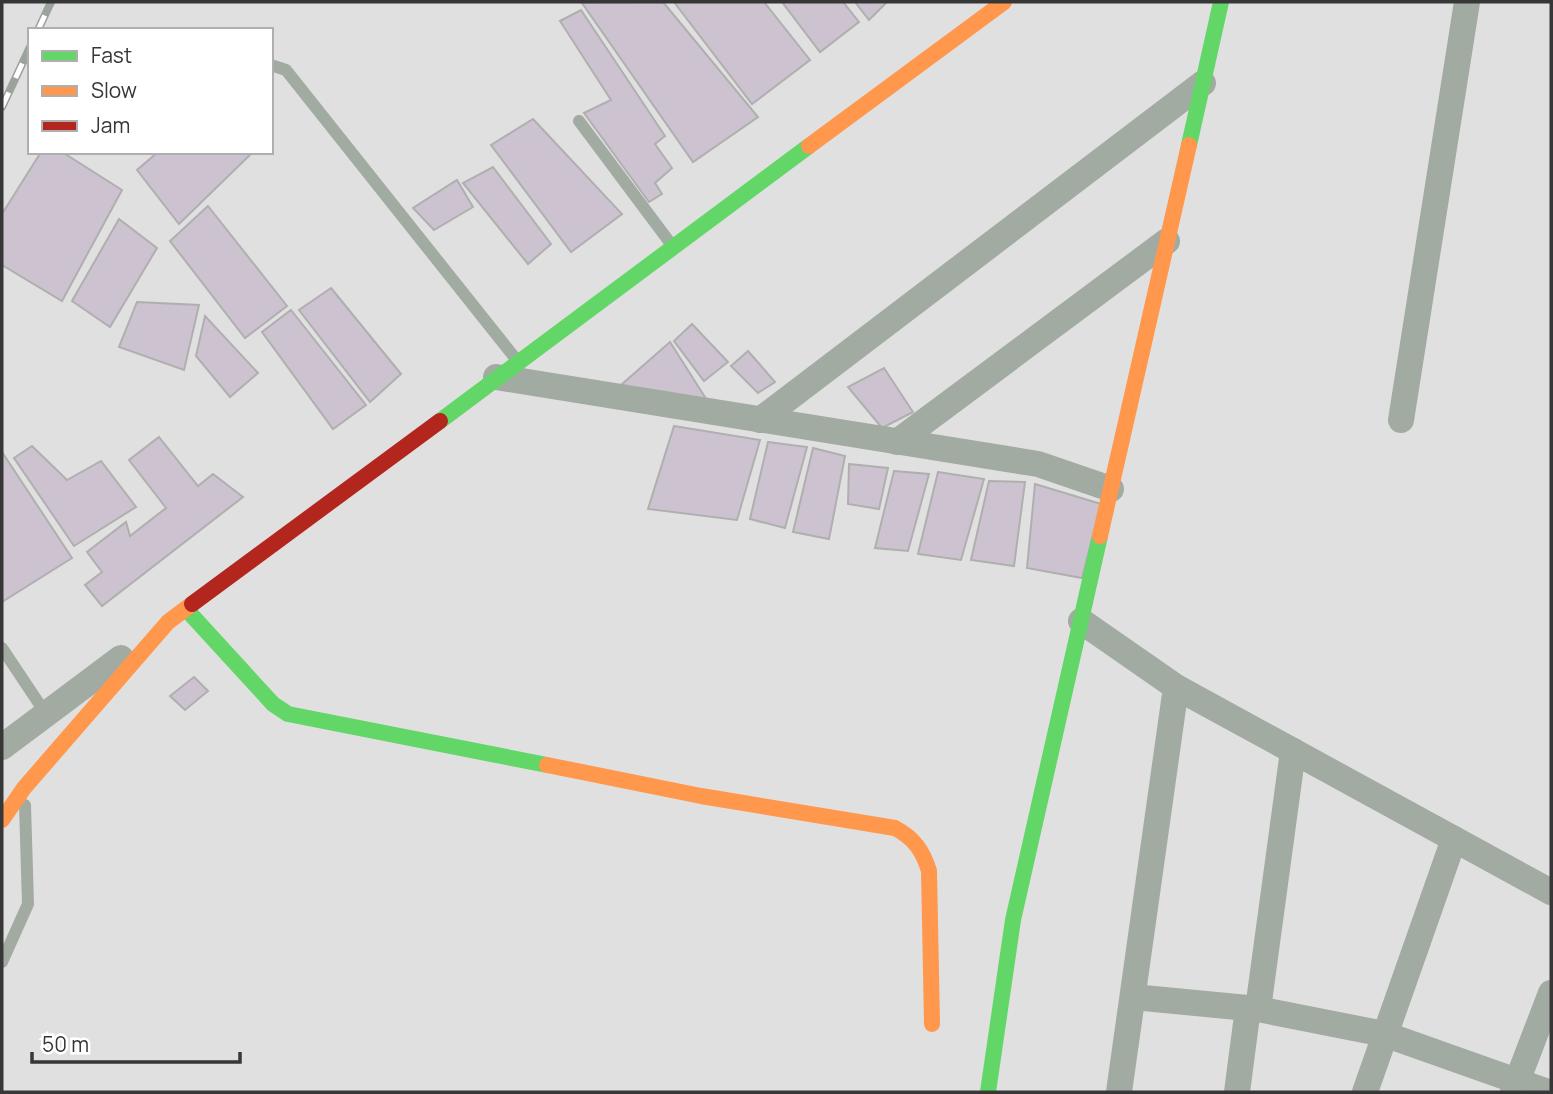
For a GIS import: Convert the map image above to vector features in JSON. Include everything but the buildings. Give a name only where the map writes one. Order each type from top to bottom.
[{"type":"main road","points":[[2,820],[24,788],[177,615],[1004,2]]},
{"type":"main road","points":[[988,1092],[1013,920],[1222,2]]},
{"type":"main road","points":[[177,615],[273,704],[288,714],[701,796],[895,828],[908,834],[918,844],[929,871],[932,1024]]},
{"type":"street","points":[[1401,420],[1467,2]]},
{"type":"street","points":[[760,420],[1203,83]]},
{"type":"street","points":[[897,442],[1167,241]]},
{"type":"street","points":[[496,377],[1055,468],[1111,489]]},
{"type":"street","points":[[2,747],[177,615]]},
{"type":"street","points":[[1081,621],[1175,687],[1551,892]]},
{"type":"street","points":[[1119,1092],[1175,687]]},
{"type":"street","points":[[1237,1092],[1253,1009],[1293,751]]},
{"type":"street","points":[[1365,1092],[1454,839]]},
{"type":"street","points":[[1515,1087],[1551,993]]},
{"type":"street","points":[[1133,997],[1253,1009],[1384,1034],[1515,1087],[1548,1092]]},
{"type":"lane","points":[[273,66],[286,70],[518,362]]},
{"type":"lane","points":[[579,121],[674,248]]},
{"type":"lane","points":[[2,648],[46,714]]},
{"type":"lane","points":[[2,962],[28,904],[30,891],[24,788]]},
{"type":"railway","points":[[39,28],[51,2]]},
{"type":"railway","points":[[2,107],[28,51]]},
{"type":"traffic: fast","points":[[1189,145],[1221,2]]},
{"type":"traffic: fast","points":[[440,421],[809,146]]},
{"type":"traffic: fast","points":[[988,1092],[1013,920],[1100,536]]},
{"type":"traffic: fast","points":[[186,609],[273,704],[288,714],[547,765]]},
{"type":"traffic: slow","points":[[809,146],[1004,2]]},
{"type":"traffic: slow","points":[[1100,536],[1189,145]]},
{"type":"traffic: slow","points":[[2,820],[24,788],[168,622],[192,604]]},
{"type":"traffic: slow","points":[[547,765],[701,796],[895,828],[902,832],[917,846],[929,871],[932,1024]]},
{"type":"traffic: jam","points":[[192,604],[440,421]]}]
